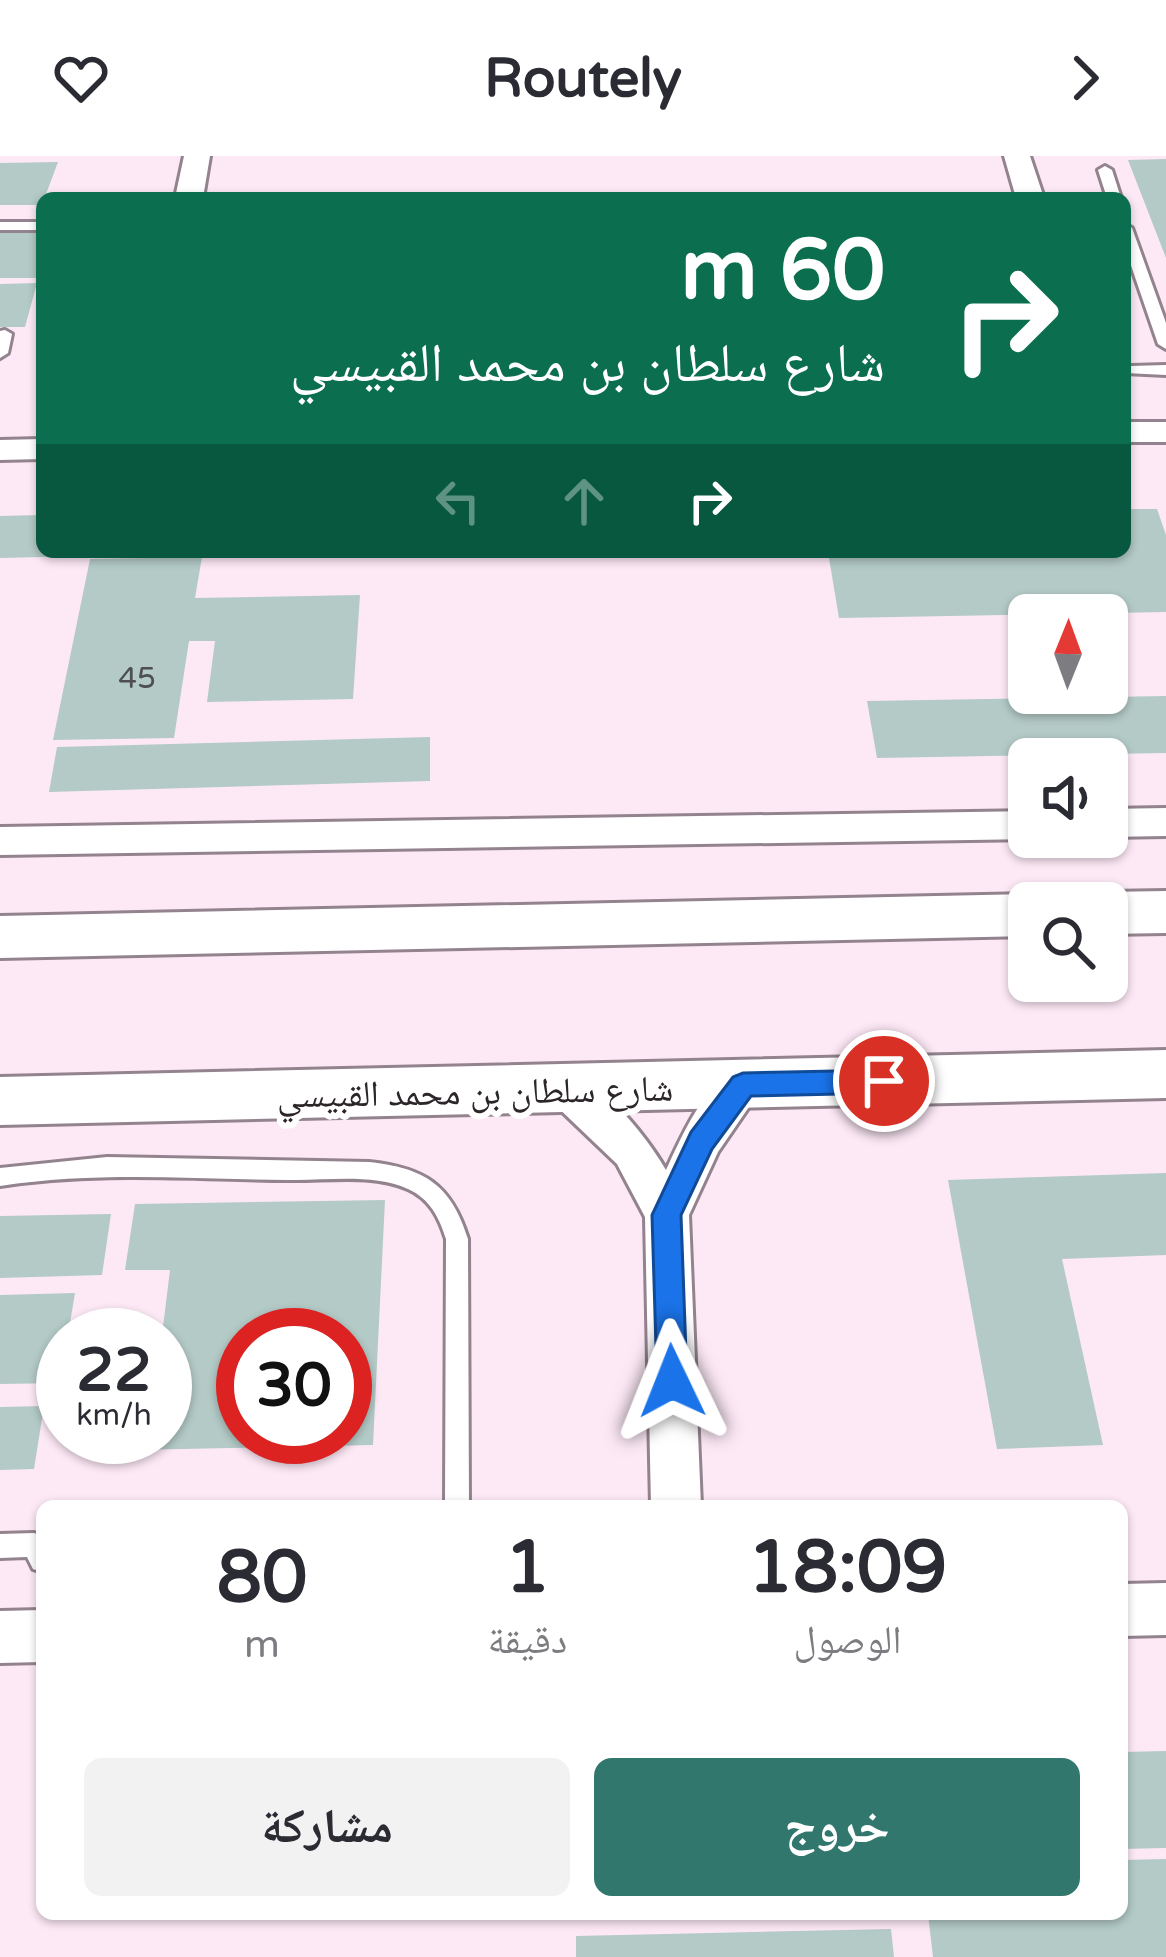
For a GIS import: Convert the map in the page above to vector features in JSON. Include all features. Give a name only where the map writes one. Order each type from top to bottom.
[{"type":"main road","points":[[1128,913],[1166,912]]},
{"type":"main road","points":[[0,938],[1008,915]]},
{"type":"main road","name":"شارع سلطان بن محمد القبيسي","points":[[0,1102],[1166,1074]]},
{"type":"street","points":[[190,192],[197,156]]},
{"type":"street","points":[[1017,156],[1028,192]]},
{"type":"street","points":[[1131,432],[1166,432]]},
{"type":"street","points":[[0,450],[36,449]]},
{"type":"street","points":[[1128,823],[1166,822]]},
{"type":"street","points":[[0,841],[1008,825]]},
{"type":"street","points":[[676,1500],[667,1215],[701,1141],[743,1085]]},
{"type":"street","points":[[565,1088],[632,1151],[667,1215]]},
{"type":"street","points":[[1128,1610],[1166,1609]]},
{"type":"lane","points":[[1105,170],[1112,192]]},
{"type":"lane","points":[[0,226],[36,226]]},
{"type":"lane","points":[[1131,245],[1166,344]]},
{"type":"lane","points":[[0,352],[5,334]]},
{"type":"lane","points":[[1131,371],[1166,370]]},
{"type":"lane","points":[[0,1177],[94,1167],[369,1173],[418,1183],[438,1197],[451,1217],[457,1239],[457,1500]]},
{"type":"lane","points":[[0,1546],[36,1549]]},
{"type":"shaded area","points":[[0,156],[1166,156],[1166,1957],[0,1957]]},
{"type":"building","points":[[1166,159],[1166,258],[1128,160]]},
{"type":"building","points":[[58,162],[47,192],[36,192],[36,205],[0,205],[0,163]]},
{"type":"building","points":[[36,232],[36,278],[0,278],[0,233]]},
{"type":"building","points":[[36,283],[25,327],[0,327],[0,284]]},
{"type":"building","points":[[1131,509],[1157,509],[1166,535],[1166,612],[1128,613],[1128,594],[1008,594],[1008,615],[839,618],[829,558],[1131,558]]},
{"type":"building","points":[[36,515],[36,557],[0,558],[0,516]]},
{"type":"building","points":[[202,558],[195,598],[360,595],[353,699],[207,702],[215,641],[189,641],[174,738],[53,740],[90,559]]},
{"type":"building","points":[[1166,696],[1166,753],[1128,754],[1128,738],[1008,738],[1008,756],[877,758],[867,701],[1008,699],[1008,714],[1128,714],[1128,697]]},
{"type":"building","points":[[430,737],[430,781],[49,792],[57,747]]},
{"type":"building","points":[[1166,1173],[1166,1255],[1062,1259],[1103,1445],[997,1449],[948,1180]]},
{"type":"building","points":[[385,1200],[373,1445],[372,1308],[216,1308],[216,1448],[192,1449],[192,1308],[165,1308],[170,1270],[125,1270],[135,1204]]},
{"type":"building","points":[[111,1214],[102,1275],[0,1278],[0,1216]]},
{"type":"building","points":[[75,1293],[72,1308],[36,1308],[36,1383],[0,1384],[0,1295]]},
{"type":"building","points":[[36,1406],[34,1469],[0,1470],[0,1407]]},
{"type":"building","points":[[1166,1751],[1166,1848],[1128,1849],[1128,1752]]},
{"type":"building","points":[[1166,1859],[1166,1957],[933,1957],[929,1920],[1128,1920],[1128,1860]]},
{"type":"building","points":[[891,1929],[894,1957],[576,1957],[576,1936]]},
{"type":"route","points":[[672,1381],[667,1215],[701,1141],[743,1085],[884,1081]]}]
